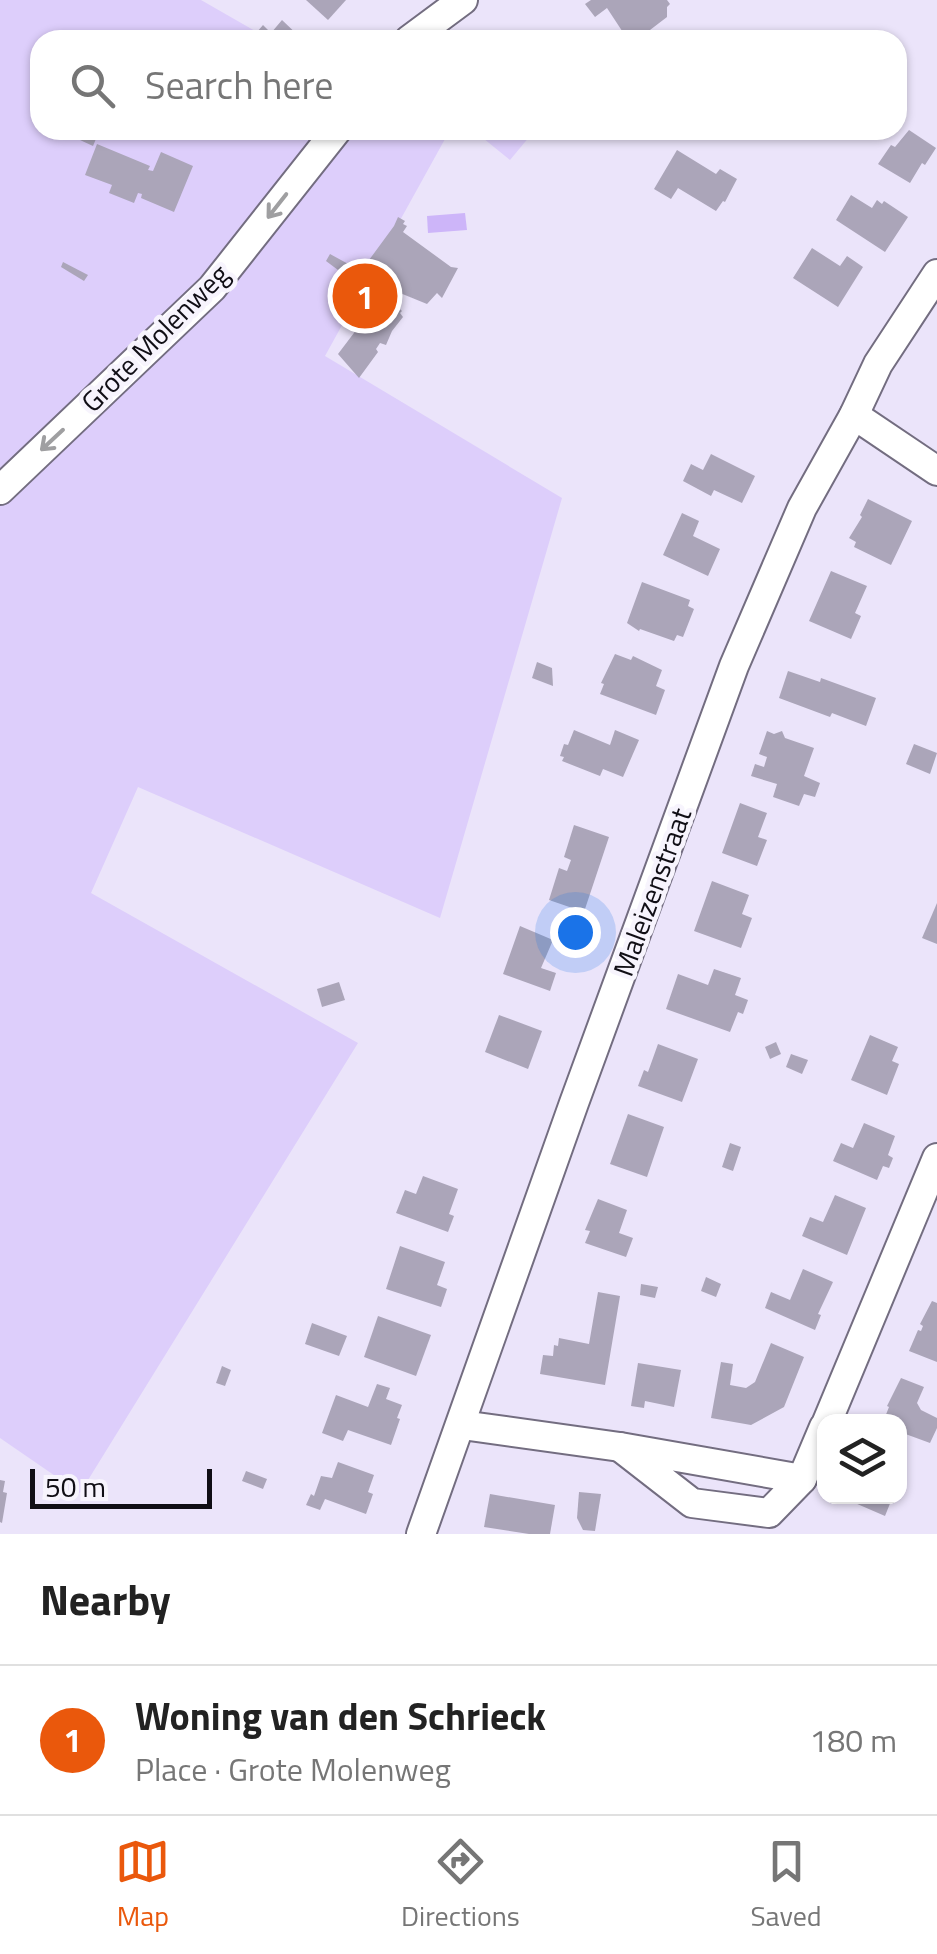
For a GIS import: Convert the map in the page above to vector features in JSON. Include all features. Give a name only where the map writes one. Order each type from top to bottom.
[{"type":"street","points":[[422,30],[463,0]]},
{"type":"street","name":"Grote Molenweg","points":[[0,490],[212,288],[330,140]]},
{"type":"street","name":"Maleizenstraat","points":[[421,1534],[734,666],[802,508],[878,364],[937,274]]},
{"type":"street","points":[[854,415],[937,472]]},
{"type":"street","points":[[830,1414],[937,1158]]},
{"type":"street","points":[[462,1424],[802,1479]]},
{"type":"street","points":[[620,1447],[692,1503],[769,1513],[802,1479],[817,1445]]},
{"type":"shaded area","points":[[0,0],[201,0],[254,30],[30,30],[30,140],[444,140],[325,356],[562,498],[440,918],[138,787],[91,893],[358,1043],[80,1493],[0,1438]]},
{"type":"shaded area","points":[[485,140],[527,140],[510,160]]},
{"type":"shaded area","points":[[465,213],[467,230],[428,233],[427,216]]},
{"type":"building","points":[[306,0],[346,0],[328,20]]},
{"type":"building","points":[[591,0],[667,0],[670,4],[667,17],[650,30],[621,30],[607,8],[595,17],[585,4]]},
{"type":"building","points":[[282,20],[292,30],[274,30]]},
{"type":"building","points":[[909,130],[936,148],[910,183],[878,164],[891,145],[895,147],[901,140],[907,140]]},
{"type":"building","points":[[97,144],[150,166],[148,170],[153,171],[161,152],[193,166],[174,212],[141,198],[142,194],[138,193],[134,203],[109,193],[112,185],[85,175]]},
{"type":"building","points":[[677,150],[716,174],[720,169],[737,179],[716,211],[678,188],[671,199],[654,189]]},
{"type":"building","points":[[851,195],[872,208],[877,200],[882,204],[884,201],[908,217],[885,252],[836,220]]},
{"type":"building","points":[[398,217],[407,226],[403,232],[458,268],[442,298],[437,293],[427,304],[400,293],[393,303],[403,317],[386,345],[380,343],[359,378],[338,354],[360,325],[328,301],[346,276],[326,261],[330,254],[361,271]]},
{"type":"building","points":[[812,248],[840,266],[847,256],[863,267],[838,307],[793,278]]},
{"type":"building","points":[[63,262],[88,275],[84,281],[61,267]]},
{"type":"building","points":[[711,454],[755,476],[742,503],[714,490],[711,496],[683,481],[691,464],[703,470]]},
{"type":"building","points":[[868,499],[912,521],[891,565],[854,547],[856,542],[849,538]]},
{"type":"building","points":[[682,513],[699,521],[693,536],[720,549],[708,576],[663,555]]},
{"type":"building","points":[[831,571],[867,586],[855,613],[861,616],[851,639],[809,621]]},
{"type":"building","points":[[642,582],[690,600],[688,606],[694,609],[683,637],[677,635],[674,641],[639,631],[627,623]]},
{"type":"building","points":[[615,654],[631,660],[633,656],[662,670],[656,686],[665,690],[656,715],[600,694]]},
{"type":"building","points":[[537,662],[552,668],[553,686],[532,678]]},
{"type":"building","points":[[788,671],[876,698],[866,726],[779,698]]},
{"type":"building","points":[[574,730],[610,745],[615,730],[639,740],[623,777],[603,769],[600,776],[562,761],[564,744],[568,745]]},
{"type":"building","points":[[767,731],[782,731],[785,738],[814,748],[804,776],[820,783],[815,797],[804,794],[799,806],[773,797],[777,784],[751,776],[755,764],[764,767],[767,757],[759,754]]},
{"type":"building","points":[[914,744],[937,753],[930,774],[906,764]]},
{"type":"building","points":[[740,803],[767,813],[758,837],[767,840],[757,866],[722,853]]},
{"type":"building","points":[[574,825],[609,837],[584,912],[549,900],[559,868],[567,871],[571,860],[564,857]]},
{"type":"building","points":[[712,881],[749,895],[742,914],[752,918],[741,948],[694,931]]},
{"type":"building","points":[[937,903],[937,944],[922,938]]},
{"type":"building","points":[[520,926],[553,940],[541,968],[556,973],[550,991],[503,974]]},
{"type":"building","points":[[714,969],[741,978],[735,995],[748,1000],[730,1032],[666,1009],[678,974],[708,985]]},
{"type":"building","points":[[339,982],[345,1000],[322,1007],[317,989]]},
{"type":"building","points":[[499,1015],[542,1031],[528,1069],[485,1052]]},
{"type":"building","points":[[870,1035],[898,1047],[892,1061],[899,1064],[887,1095],[851,1080]]},
{"type":"building","points":[[776,1042],[781,1054],[770,1059],[765,1047]]},
{"type":"building","points":[[658,1044],[698,1059],[682,1102],[638,1086],[644,1070],[648,1072]]},
{"type":"building","points":[[791,1054],[808,1060],[802,1074],[786,1067]]},
{"type":"building","points":[[628,1114],[664,1127],[647,1177],[610,1164]]},
{"type":"building","points":[[864,1123],[895,1136],[888,1155],[893,1158],[889,1168],[883,1166],[877,1180],[833,1161],[841,1143],[853,1148]]},
{"type":"building","points":[[730,1143],[741,1147],[733,1171],[722,1167]]},
{"type":"building","points":[[423,1176],[458,1189],[449,1214],[454,1216],[448,1232],[396,1213],[405,1190],[416,1194]]},
{"type":"building","points":[[835,1195],[866,1208],[847,1255],[802,1236],[810,1217],[823,1222]]},
{"type":"building","points":[[598,1199],[627,1210],[619,1233],[633,1238],[626,1257],[585,1243],[590,1231],[585,1230]]},
{"type":"building","points":[[400,1246],[445,1262],[437,1285],[447,1289],[441,1307],[386,1289]]},
{"type":"building","points":[[803,1269],[833,1282],[815,1330],[765,1308],[771,1292],[790,1300]]},
{"type":"building","points":[[706,1277],[721,1284],[716,1297],[701,1291]]},
{"type":"building","points":[[641,1284],[658,1287],[655,1298],[640,1295]]},
{"type":"building","points":[[598,1292],[620,1296],[605,1385],[540,1374],[543,1355],[553,1356],[559,1338],[589,1344]]},
{"type":"building","points":[[932,1301],[937,1303],[937,1362],[909,1351]]},
{"type":"building","points":[[378,1316],[431,1335],[416,1376],[364,1357]]},
{"type":"building","points":[[312,1323],[347,1336],[339,1356],[305,1344]]},
{"type":"building","points":[[771,1343],[804,1357],[784,1407],[751,1425],[711,1418],[721,1362],[733,1364],[730,1385],[746,1388],[755,1382]]},
{"type":"building","points":[[638,1363],[681,1370],[674,1407],[645,1401],[644,1408],[631,1406]]},
{"type":"building","points":[[222,1366],[231,1370],[225,1386],[216,1383]]},
{"type":"building","points":[[901,1378],[924,1387],[917,1403],[921,1410],[937,1418],[930,1443],[907,1435],[907,1414],[886,1414]]},
{"type":"building","points":[[377,1384],[390,1388],[386,1399],[402,1405],[391,1445],[348,1430],[343,1441],[322,1433],[336,1395],[368,1407]]},
{"type":"building","points":[[338,1462],[374,1475],[366,1514],[325,1499],[320,1510],[306,1505],[321,1476],[332,1478]]},
{"type":"building","points":[[246,1471],[267,1479],[263,1489],[242,1481]]},
{"type":"building","points":[[0,1480],[5,1481],[3,1492],[7,1493],[2,1523],[0,1522]]},
{"type":"building","points":[[579,1492],[601,1494],[595,1531],[583,1530],[577,1518]]},
{"type":"building","points":[[490,1494],[555,1505],[550,1534],[484,1527]]},
{"type":"building","points":[[857,1504],[890,1504],[885,1516]]},
{"type":"place","name":"Woning van den Schrieck","points":[[365,296]]}]
